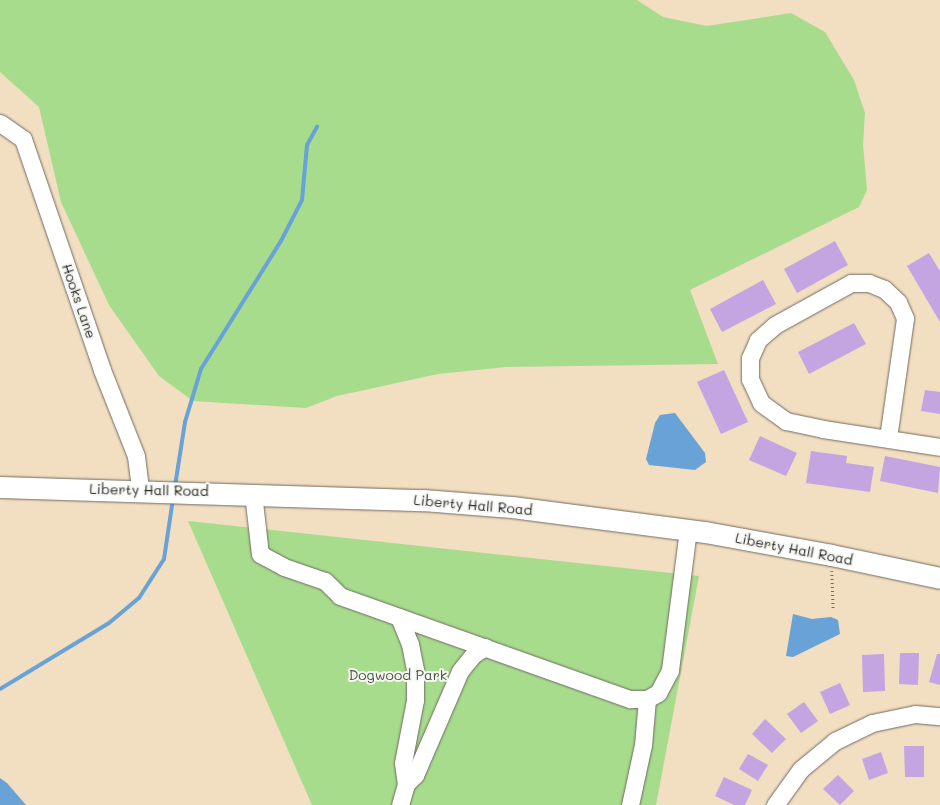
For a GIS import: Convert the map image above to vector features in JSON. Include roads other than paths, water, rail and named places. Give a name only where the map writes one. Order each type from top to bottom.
[{"type":"main road","name":"Liberty Hall Road","points":[[0,487],[253,493],[423,500],[505,506],[688,530],[831,555],[940,578]]},
{"type":"street","name":"Hooks Lane","points":[[0,123],[23,138],[102,370],[136,456],[140,490]]},
{"type":"street","points":[[888,438],[906,318],[898,302],[884,289],[869,283],[851,283],[775,325],[758,340],[750,358],[750,380],[761,403],[786,421],[824,429],[940,447]]},
{"type":"street","points":[[253,493],[260,554],[284,567],[325,581],[340,596],[630,699],[647,699],[658,693],[670,670],[688,530]]},
{"type":"street","points":[[399,617],[410,644],[415,670],[415,700],[403,763],[406,784],[400,805]]},
{"type":"street","points":[[406,784],[415,775],[460,671],[474,654],[485,647]]},
{"type":"street","points":[[630,805],[643,745],[647,699]]},
{"type":"street","points":[[775,805],[801,769],[835,741],[872,723],[915,714],[940,716]]},
{"type":"water","points":[[675,413],[705,453],[706,462],[695,470],[649,465],[646,459],[655,423],[660,415]]},
{"type":"water","points":[[793,614],[812,619],[831,617],[838,620],[840,634],[793,657],[786,656]]},
{"type":"water","points":[[0,778],[7,783],[26,805],[0,805]]},
{"type":"waterway","points":[[175,486],[185,422],[201,369],[281,241],[302,200],[307,145],[317,127]]},
{"type":"waterway","points":[[0,689],[109,623],[139,598],[164,559],[173,499]]},
{"type":"park label","name":"Dogwood Park","points":[[398,675]]}]
